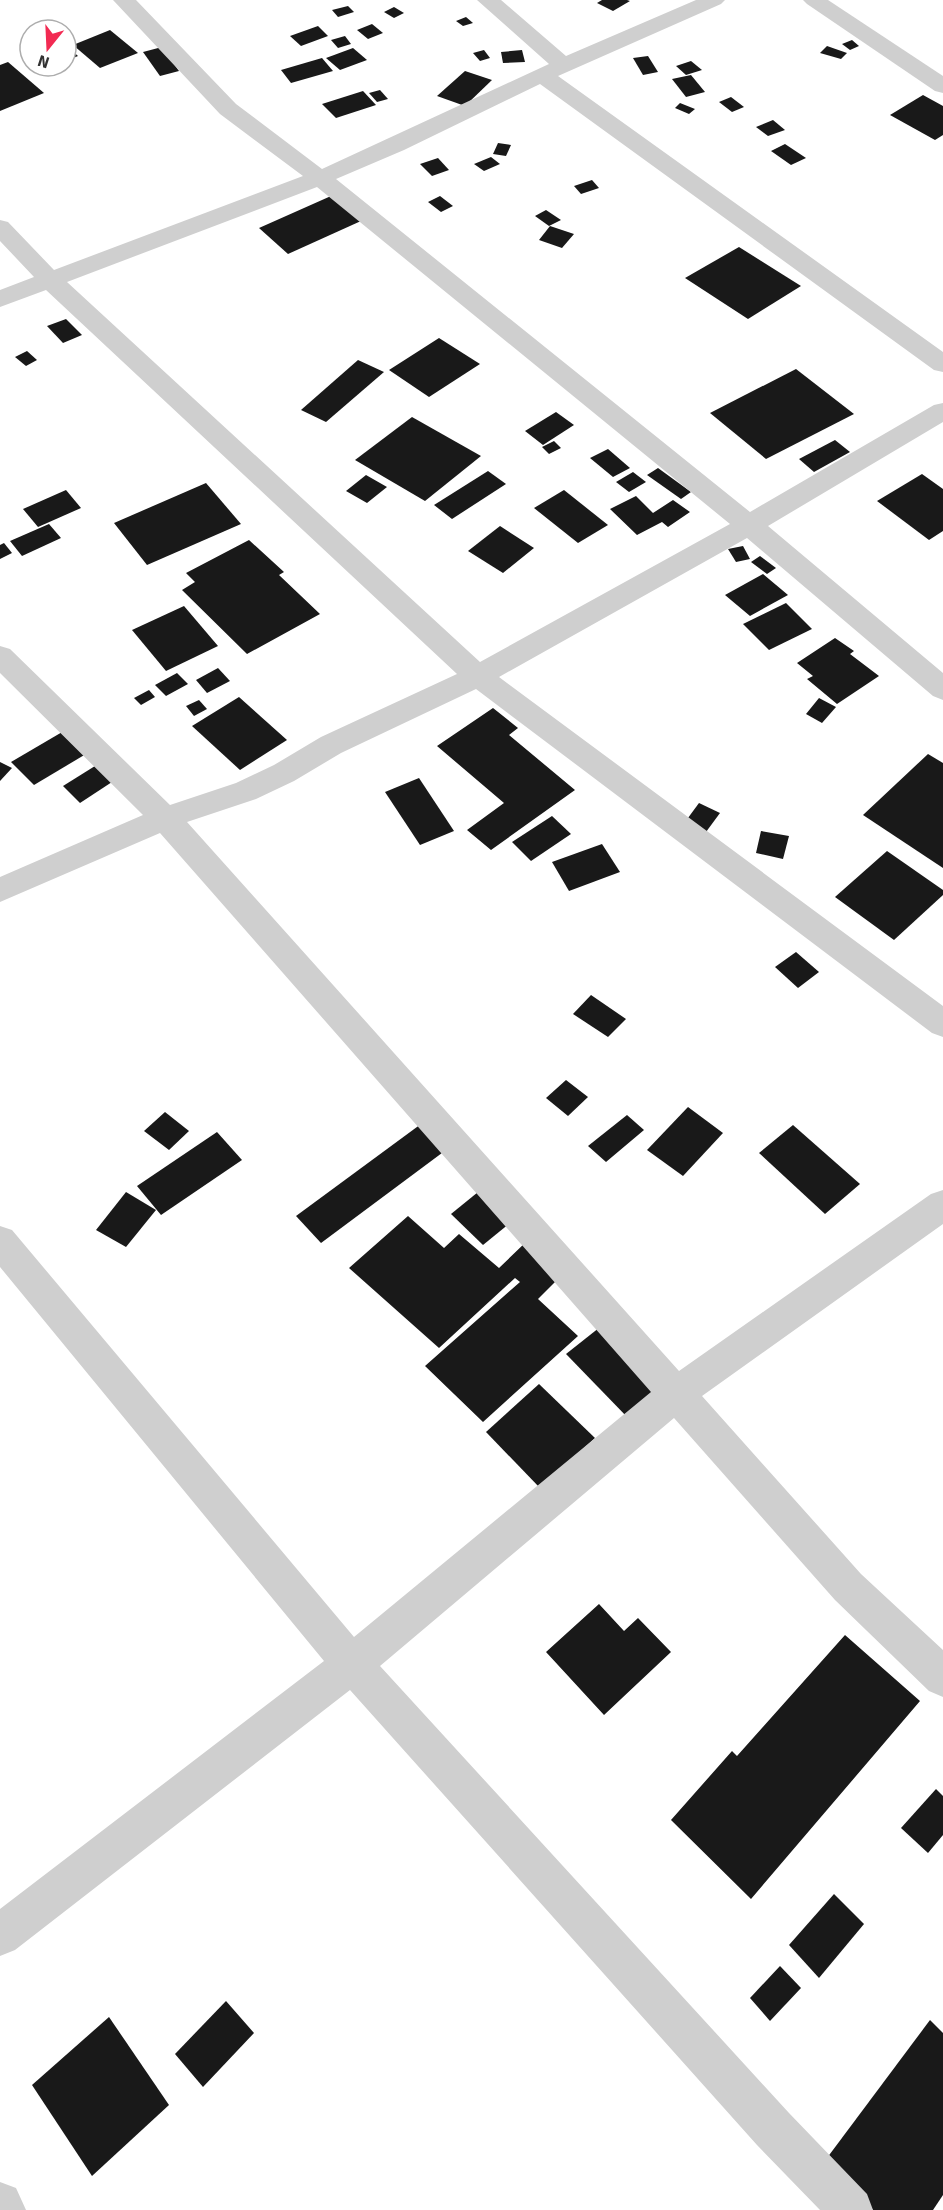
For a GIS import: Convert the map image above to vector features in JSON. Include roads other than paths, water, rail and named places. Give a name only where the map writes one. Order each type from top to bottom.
[{"type":"street","points":[[124,0],[228,109],[320,178],[749,525],[943,688]]},
{"type":"street","points":[[488,0],[564,66]]},
{"type":"street","points":[[0,299],[320,178],[396,145],[542,75],[714,0]]},
{"type":"street","points":[[814,0],[943,86]]},
{"type":"street","points":[[542,75],[943,364]]},
{"type":"street","points":[[0,227],[50,280],[478,676],[943,1024]]},
{"type":"street","points":[[0,890],[165,819],[246,791],[284,773],[331,745],[478,676],[749,525],[943,411]]},
{"type":"street","points":[[0,656],[165,819],[848,1587],[943,1677]]},
{"type":"street","points":[[0,1935],[352,1664],[676,1394],[943,1205]]},
{"type":"street","points":[[0,1241],[352,1664],[773,2129],[851,2210]]},
{"type":"street","points":[[0,2204],[4,2210]]}]
